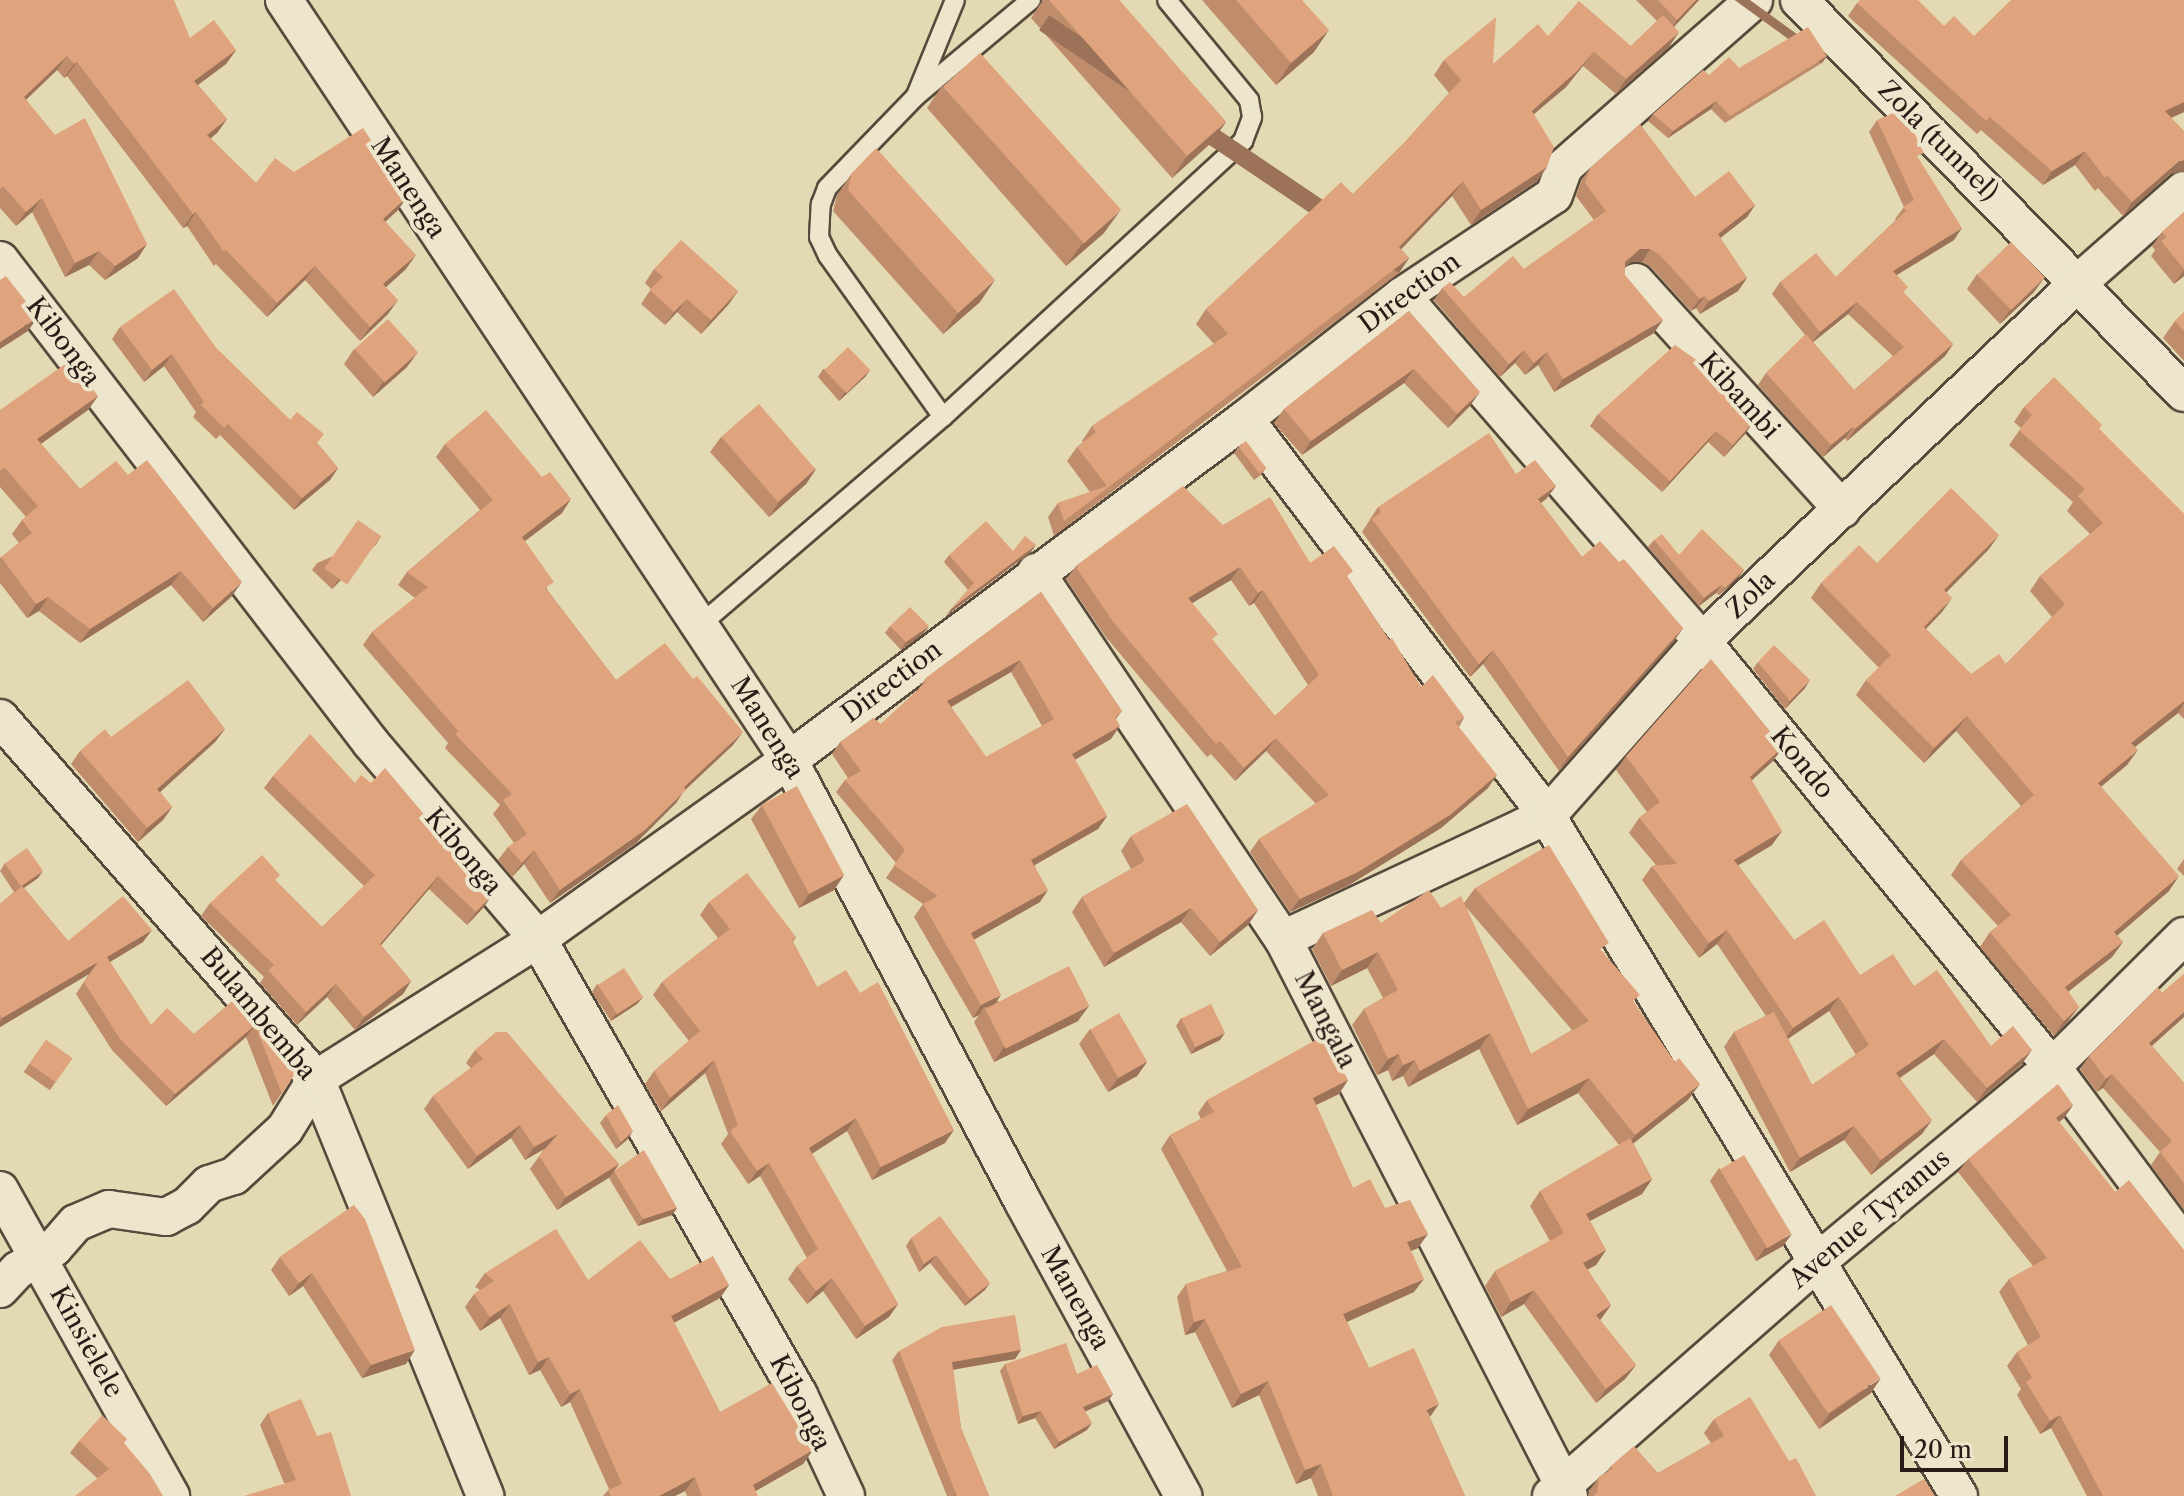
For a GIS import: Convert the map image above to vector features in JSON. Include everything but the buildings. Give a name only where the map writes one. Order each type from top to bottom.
[{"type":"street","name":"Manenga","points":[[284,0],[789,760],[1183,1496]]},
{"type":"street","name":"Direction","points":[[0,1289],[18,1270],[54,1248],[76,1223],[109,1209],[166,1217],[187,1206],[209,1184],[234,1176],[285,1129],[316,1079],[538,939],[789,760],[1036,572],[1245,419],[1402,296],[1554,195],[1564,167],[1754,0]]},
{"type":"street","name":"Zola (tunnel)","points":[[1799,0],[2184,393]]},
{"type":"street","name":"Zola","points":[[1283,939],[1547,816],[1702,641],[2078,283],[2184,190]]},
{"type":"street","name":"Kibonga","points":[[0,260],[371,743],[538,939],[799,1395],[846,1496]]},
{"type":"street","name":"Kibambi","points":[[1636,282],[1842,509]]},
{"type":"street","name":"Kondo","points":[[1402,296],[1702,641],[2052,1067],[2184,1245]]},
{"type":"street","points":[[1245,419],[1547,816],[1959,1496]]},
{"type":"street","name":"Mangala","points":[[1036,572],[1283,939],[1561,1493]]},
{"type":"street","name":"Bulambemba","points":[[0,718],[316,1079],[485,1496]]},
{"type":"street","name":"Avenue Tyranus","points":[[1561,1493],[1817,1262],[2052,1067],[2184,936]]},
{"type":"street","name":"Kinsielele","points":[[0,1190],[171,1496]]},
{"type":"lane","points":[[916,96],[955,0]]},
{"type":"lane","points":[[943,417],[828,256],[819,237],[821,204],[827,188],[916,96],[1031,0]]},
{"type":"lane","points":[[700,625],[943,417],[1243,141],[1252,117],[1249,100],[1167,0]]}]
